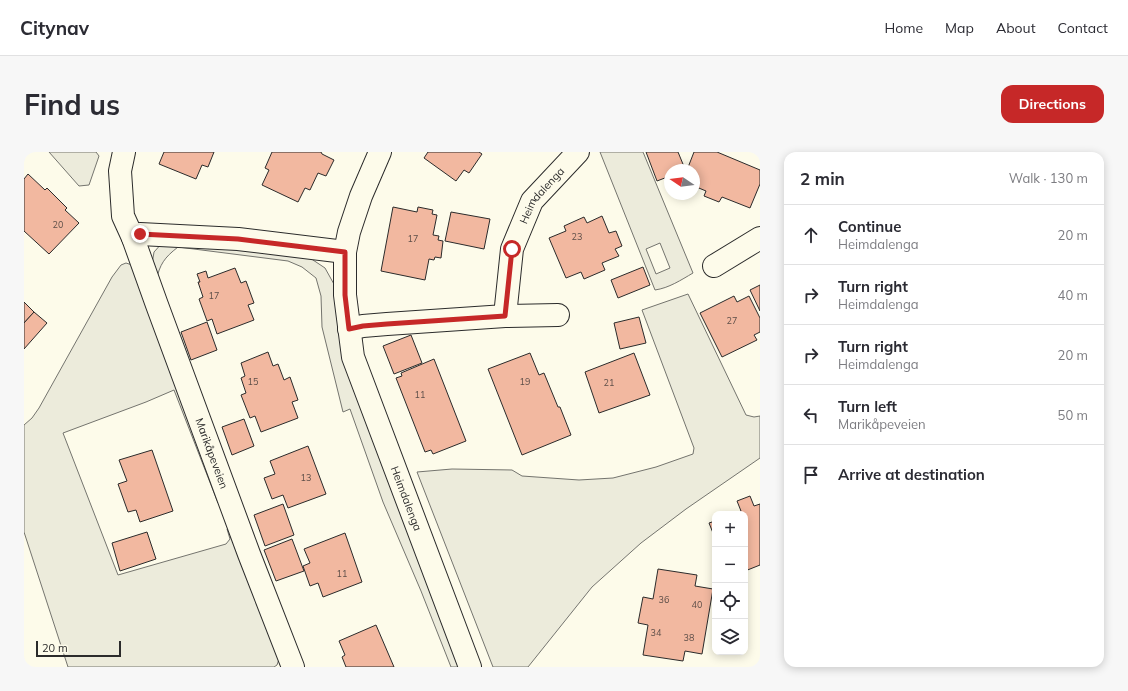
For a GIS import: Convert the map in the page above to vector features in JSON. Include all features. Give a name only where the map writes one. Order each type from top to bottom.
[{"type":"street","name":"Marikåpeveien","points":[[124,152],[120,171],[123,216],[133,238],[246,547],[293,667]]},
{"type":"street","name":"Heimdalenga","points":[[380,152],[361,196],[349,232],[345,252],[345,295],[353,357],[470,667]]},
{"type":"street","name":"Heimdalenga","points":[[505,316],[512,249],[532,201],[578,152]]},
{"type":"street","points":[[133,238],[140,234],[238,239],[345,252]]},
{"type":"street","points":[[714,266],[760,238]]},
{"type":"street","points":[[349,329],[387,324],[505,316],[558,315]]},
{"type":"shaded area","points":[[49,152],[96,152],[99,156],[89,185],[79,186]]},
{"type":"shaded area","points":[[600,152],[643,152],[693,273],[670,286],[655,290]],"holes":[[[660,243],[670,268],[656,274],[646,249]]]},
{"type":"shaded area","points":[[163,242],[179,242],[310,258],[325,268],[335,286],[461,667],[451,667],[421,591],[383,502],[350,409],[343,412],[322,327],[321,296],[316,278],[302,267],[288,261],[178,247],[163,262],[156,281],[152,264],[154,252]]},
{"type":"shaded area","points":[[126,263],[132,265],[221,501],[218,503],[174,390],[63,433],[118,575],[226,544],[230,539],[227,529],[233,529],[280,656],[277,665],[274,667],[68,667],[24,532],[24,425],[32,418],[39,408],[112,277],[121,265]]},
{"type":"shaded area","points":[[688,294],[746,415],[754,417],[760,416],[760,458],[686,509],[641,543],[592,587],[528,667],[493,667],[417,472],[452,469],[512,470],[522,476],[579,480],[613,478],[656,467],[693,454],[694,448],[642,310]]},
{"type":"building","points":[[164,152],[214,152],[208,167],[202,165],[196,179],[159,164]]},
{"type":"building","points":[[272,152],[321,152],[334,160],[326,176],[318,173],[310,190],[305,188],[298,202],[262,185],[269,170],[265,168]]},
{"type":"building","points":[[428,152],[479,152],[482,154],[469,173],[464,170],[456,181],[424,158]]},
{"type":"building","points":[[646,152],[678,152],[683,164],[664,164],[664,178],[657,181]]},
{"type":"building","points":[[694,152],[717,152],[760,170],[760,184],[750,208],[722,197],[719,202],[704,196],[706,191],[700,188],[700,164],[689,164]]},
{"type":"building","points":[[28,174],[45,190],[47,188],[67,208],[65,210],[79,223],[49,254],[24,231],[24,179]]},
{"type":"building","points":[[393,207],[417,212],[418,207],[433,210],[432,214],[437,215],[433,235],[439,236],[438,240],[443,241],[441,258],[435,257],[434,260],[429,259],[425,280],[381,271]]},
{"type":"building","points":[[451,212],[490,219],[484,249],[445,241]]},
{"type":"building","points":[[602,216],[609,233],[616,231],[622,246],[615,249],[619,256],[602,263],[605,270],[584,279],[581,272],[566,278],[549,238],[566,231],[564,226],[584,217],[587,223]]},
{"type":"building","points":[[643,267],[650,285],[618,298],[611,280]]},
{"type":"building","points":[[235,268],[241,283],[246,281],[254,303],[248,305],[254,320],[217,334],[212,319],[207,321],[199,299],[203,297],[197,274],[206,271],[208,278]]},
{"type":"building","points":[[760,285],[760,311],[750,290]]},
{"type":"building","points":[[734,296],[737,302],[749,296],[760,318],[760,332],[754,335],[757,340],[722,357],[700,313]]},
{"type":"building","points":[[24,302],[34,312],[24,323]]},
{"type":"building","points":[[34,312],[47,323],[24,349],[24,323]]},
{"type":"building","points":[[639,317],[646,343],[620,349],[614,323]]},
{"type":"building","points":[[207,322],[217,350],[191,360],[181,332]]},
{"type":"building","points":[[411,335],[422,363],[394,374],[383,346]]},
{"type":"building","points":[[268,352],[273,366],[278,364],[284,380],[290,377],[298,400],[292,402],[298,418],[261,432],[255,416],[250,418],[241,395],[246,393],[241,378],[245,376],[241,363]]},
{"type":"building","points":[[530,353],[539,375],[544,373],[571,435],[522,455],[488,369]]},
{"type":"building","points":[[634,353],[650,395],[599,413],[585,372]]},
{"type":"building","points":[[434,359],[466,441],[433,454],[431,450],[425,452],[396,378],[402,376],[401,373]]},
{"type":"building","points":[[244,419],[254,446],[232,455],[222,427]]},
{"type":"building","points":[[308,446],[326,494],[288,508],[283,495],[272,499],[264,478],[275,474],[270,461]]},
{"type":"building","points":[[152,450],[173,511],[140,522],[136,510],[128,512],[118,484],[127,481],[119,460]]},
{"type":"building","points":[[750,496],[754,506],[760,504],[760,565],[748,570],[748,511],[741,511],[737,501]]},
{"type":"building","points":[[283,504],[294,535],[265,546],[254,515]]},
{"type":"building","points":[[712,522],[712,530],[709,523]]},
{"type":"building","points":[[147,532],[156,559],[120,571],[112,543]]},
{"type":"building","points":[[345,533],[362,582],[323,597],[318,583],[310,586],[303,566],[310,563],[304,549]]},
{"type":"building","points":[[292,539],[304,571],[276,581],[264,550]]},
{"type":"building","points":[[658,569],[697,575],[695,586],[712,589],[702,654],[685,651],[683,661],[643,655],[648,625],[638,623],[643,597],[653,599]]},
{"type":"building","points":[[376,625],[394,667],[346,667],[342,657],[345,655],[339,641]]},
{"type":"route","points":[[140,234],[238,239],[345,252],[345,295],[349,329],[387,324],[505,316],[512,249]]}]
